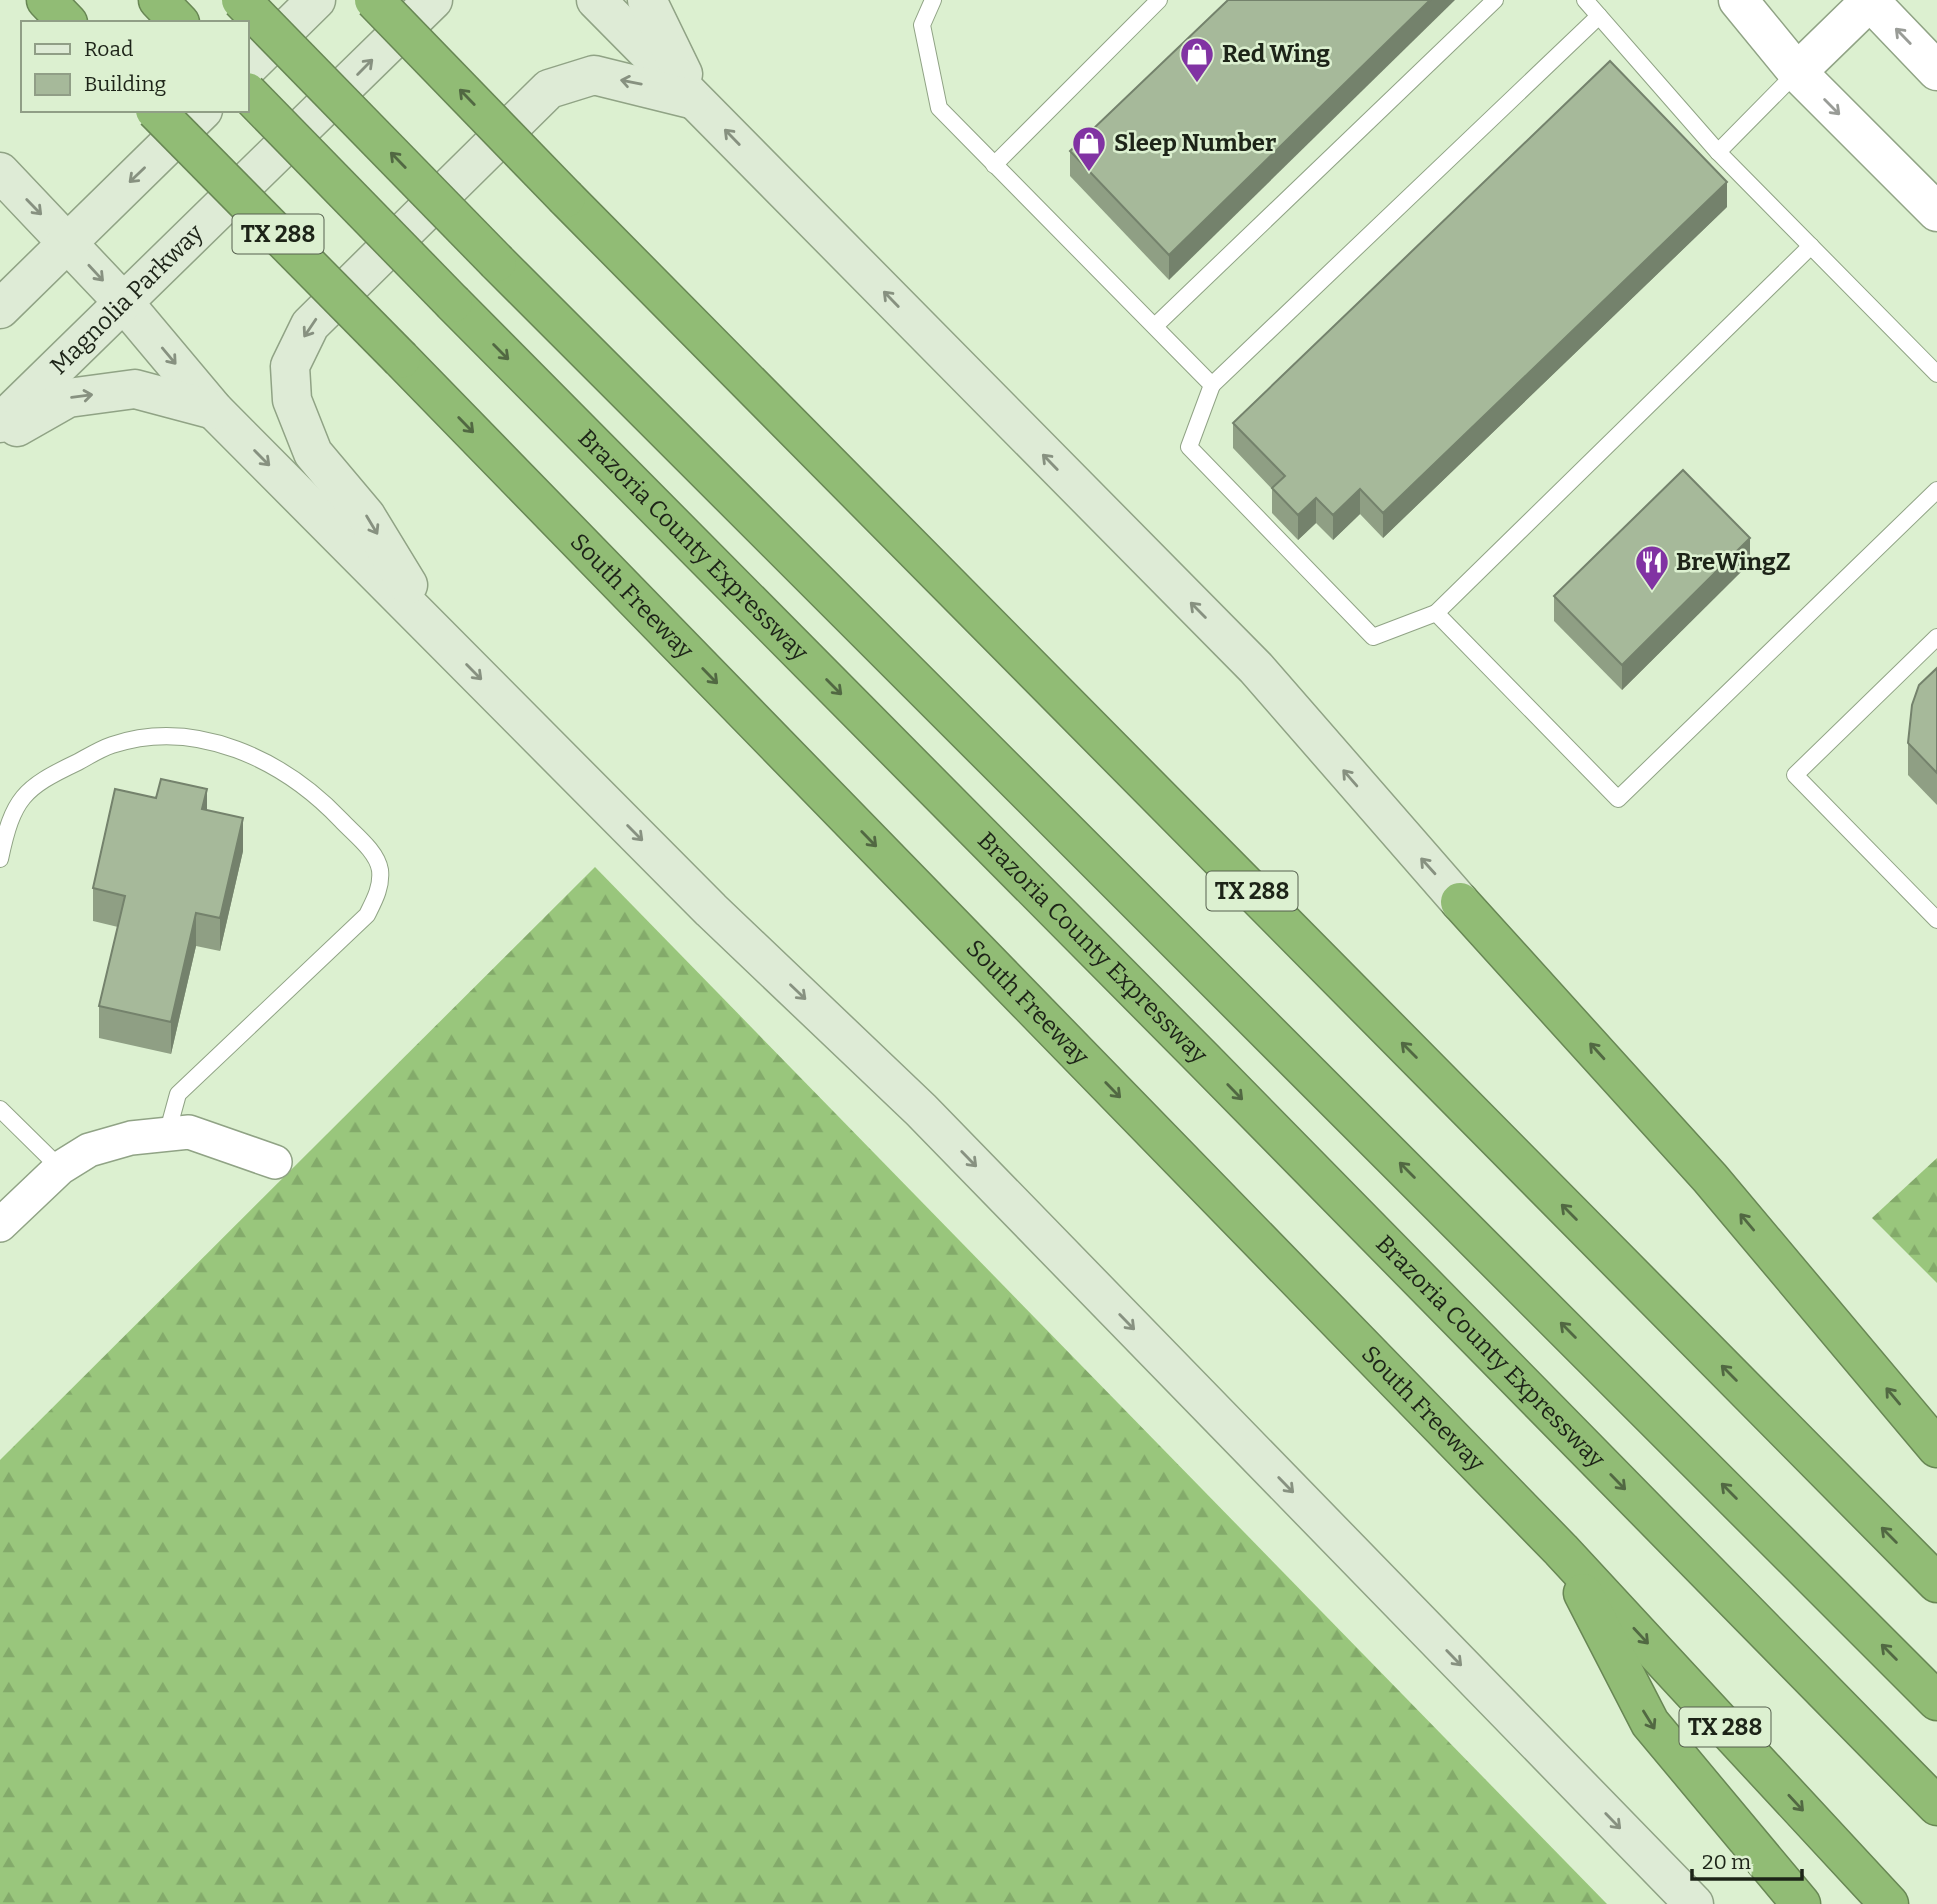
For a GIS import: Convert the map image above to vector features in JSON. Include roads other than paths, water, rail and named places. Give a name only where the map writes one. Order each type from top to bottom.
[{"type":"highway","points":[[46,0],[66,21]]},
{"type":"highway","points":[[158,0],[178,21]]},
{"type":"highway","points":[[242,0],[497,262],[1937,1701]]},
{"type":"highway","name":"TX 288","points":[[374,0],[566,198],[1937,1583]]},
{"type":"highway","name":"Brazoria County Expressway","points":[[248,93],[1937,1806]]},
{"type":"highway","name":"South Freeway","points":[[157,112],[1561,1550],[1889,1904]]},
{"type":"highway","points":[[1460,902],[1710,1178],[1937,1448]]},
{"type":"highway","points":[[1561,1550],[1650,1723],[1801,1904]]},
{"type":"main road","points":[[248,67],[316,0]]},
{"type":"main road","name":"Magnolia Parkway","points":[[0,423],[125,304],[433,0]]},
{"type":"main road","points":[[596,0],[1256,668],[1460,902]]},
{"type":"main road","points":[[647,0],[697,101]]},
{"type":"main road","points":[[437,634],[366,516],[313,453],[292,400],[290,366],[310,325],[549,89],[594,75],[644,85],[697,101]]},
{"type":"main road","points":[[0,309],[201,112]]},
{"type":"main road","points":[[0,172],[125,304],[214,410],[711,910],[921,1110],[1694,1904]]},
{"type":"main road","points":[[0,437],[68,398],[135,389],[214,410]]},
{"type":"street","points":[[1738,0],[1797,72],[1937,212]]},
{"type":"street","points":[[1797,72],[1870,0],[1937,71]]},
{"type":"street","points":[[0,1224],[60,1168],[89,1150],[131,1138],[189,1132],[275,1162]]},
{"type":"lane","points":[[933,0],[922,25],[939,108],[1212,384]]},
{"type":"lane","points":[[994,165],[1159,0]]},
{"type":"lane","points":[[1156,326],[1495,0]]},
{"type":"lane","points":[[1585,0],[1718,152],[1937,374]]},
{"type":"lane","points":[[1599,16],[1212,384],[1189,447],[1373,637],[1436,613],[1811,246]]},
{"type":"lane","points":[[1718,152],[1797,72]]},
{"type":"lane","points":[[1436,613],[1618,799],[1937,490]]},
{"type":"lane","points":[[1937,637],[1795,775],[1937,920]]},
{"type":"lane","points":[[0,859],[7,828],[18,802],[32,787],[112,745],[155,737],[196,738],[240,750],[281,769],[313,791],[372,854],[380,869],[379,892],[367,915],[178,1094],[167,1134]]},
{"type":"lane","points":[[0,1109],[60,1168]]},
{"type":"place","name":"Red Wing","points":[[1197,84]]},
{"type":"place","name":"Sleep Number","points":[[1089,173]]},
{"type":"place","name":"BreWingZ","points":[[1652,592]]}]
